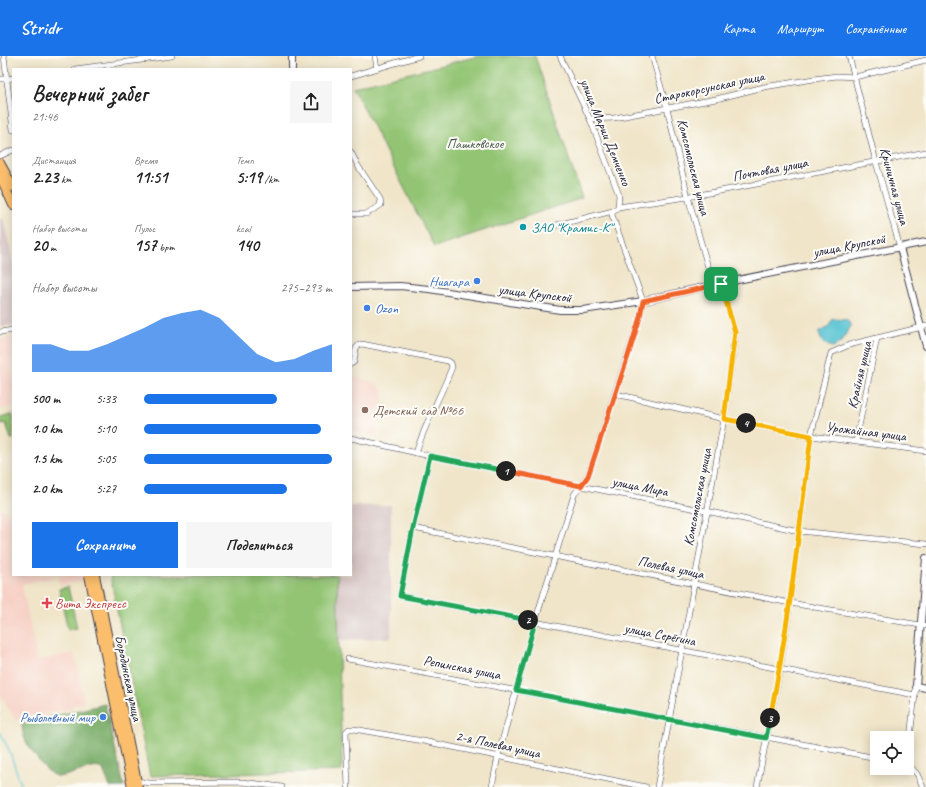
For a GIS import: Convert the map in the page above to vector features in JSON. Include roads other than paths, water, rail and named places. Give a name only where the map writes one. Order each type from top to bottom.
[{"type":"main road","points":[[0,163],[12,185]]},
{"type":"main road","points":[[0,176],[12,203]]},
{"type":"main road","name":"Бородинская улица","points":[[89,576],[136,785]]},
{"type":"main road","name":"Бородинская улица","points":[[95,576],[136,785]]},
{"type":"street","points":[[4,56],[12,123]]},
{"type":"street","points":[[82,68],[172,56]]},
{"type":"street","points":[[292,56],[292,68]]},
{"type":"street","points":[[375,56],[377,68]]},
{"type":"street","points":[[352,76],[419,56]]},
{"type":"street","name":"улица Марии Демченко","points":[[560,56],[590,119],[619,195],[612,215],[643,301]]},
{"type":"street","name":"Комсомольская улица","points":[[652,56],[667,108],[688,197],[713,285]]},
{"type":"street","name":"Криничная улица","points":[[850,56],[876,162],[923,326],[926,346]]},
{"type":"street","name":"Старокорсунская улица","points":[[590,119],[614,118],[716,99],[764,87],[814,78],[837,76],[855,77],[926,60]]},
{"type":"street","points":[[0,78],[6,80],[12,78]]},
{"type":"street","points":[[0,156],[12,150]]},
{"type":"street","name":"Почтовая улица","points":[[553,226],[615,209],[688,197],[926,152]]},
{"type":"street","points":[[352,154],[358,166],[380,199],[381,205],[366,214],[352,214]]},
{"type":"street","name":"улица Крупской","points":[[352,287],[400,286],[442,290],[482,298],[560,310],[583,310],[643,301],[713,285],[926,242]]},
{"type":"street","name":"Комсомольская улица","points":[[657,787],[706,511],[724,419],[735,332],[721,284]]},
{"type":"street","points":[[492,787],[498,756],[535,622],[574,495],[588,476],[616,394],[640,317],[643,301]]},
{"type":"street","name":"Крайняя улица","points":[[856,441],[877,338],[923,326]]},
{"type":"street","points":[[0,332],[12,330]]},
{"type":"street","points":[[757,787],[780,669],[790,603],[811,436],[831,354],[849,345],[877,338]]},
{"type":"street","points":[[352,363],[354,362],[356,348],[362,344],[448,361],[451,363],[452,367],[443,391],[422,435],[416,453]]},
{"type":"street","name":"Урожайная улица","points":[[616,394],[724,419],[811,436],[926,451]]},
{"type":"street","name":"улица Мира","points":[[352,438],[430,456],[799,531],[926,544]]},
{"type":"street","points":[[413,528],[430,456]]},
{"type":"street","name":"Полевая улица","points":[[413,528],[790,603],[923,626]]},
{"type":"street","name":"улица Серёгина","points":[[413,528],[400,596],[915,695]]},
{"type":"street","points":[[911,731],[923,626],[926,558]]},
{"type":"street","name":"Репинская улица","points":[[348,659],[870,757]]},
{"type":"street","points":[[916,686],[926,688]]},
{"type":"street","name":"2-я Полевая улица","points":[[348,787],[346,732],[349,729],[354,728],[646,787]]},
{"type":"street","points":[[914,771],[923,787]]},
{"type":"street","points":[[136,785],[149,783],[212,785],[242,782],[282,787]]},
{"type":"water","points":[[833,319],[847,320],[851,326],[840,343],[833,347],[823,342],[820,338],[819,332],[829,326]]},
{"type":"waterway","points":[[0,732],[9,750],[22,787]]},
{"type":"place","name":"ЗАО \"Крамис-К\"","points":[[523,227]]},
{"type":"place","name":"Ниагара","points":[[477,281]]},
{"type":"place","name":"Ozon","points":[[367,308]]},
{"type":"place","name":"Детский сад №66","points":[[365,410]]},
{"type":"place","name":"Вита Экспресс","points":[[47,603]]},
{"type":"place","name":"Рыболовный мир","points":[[103,717]]},
{"type":"park label","name":"Пашковское","points":[[475,143]]}]
